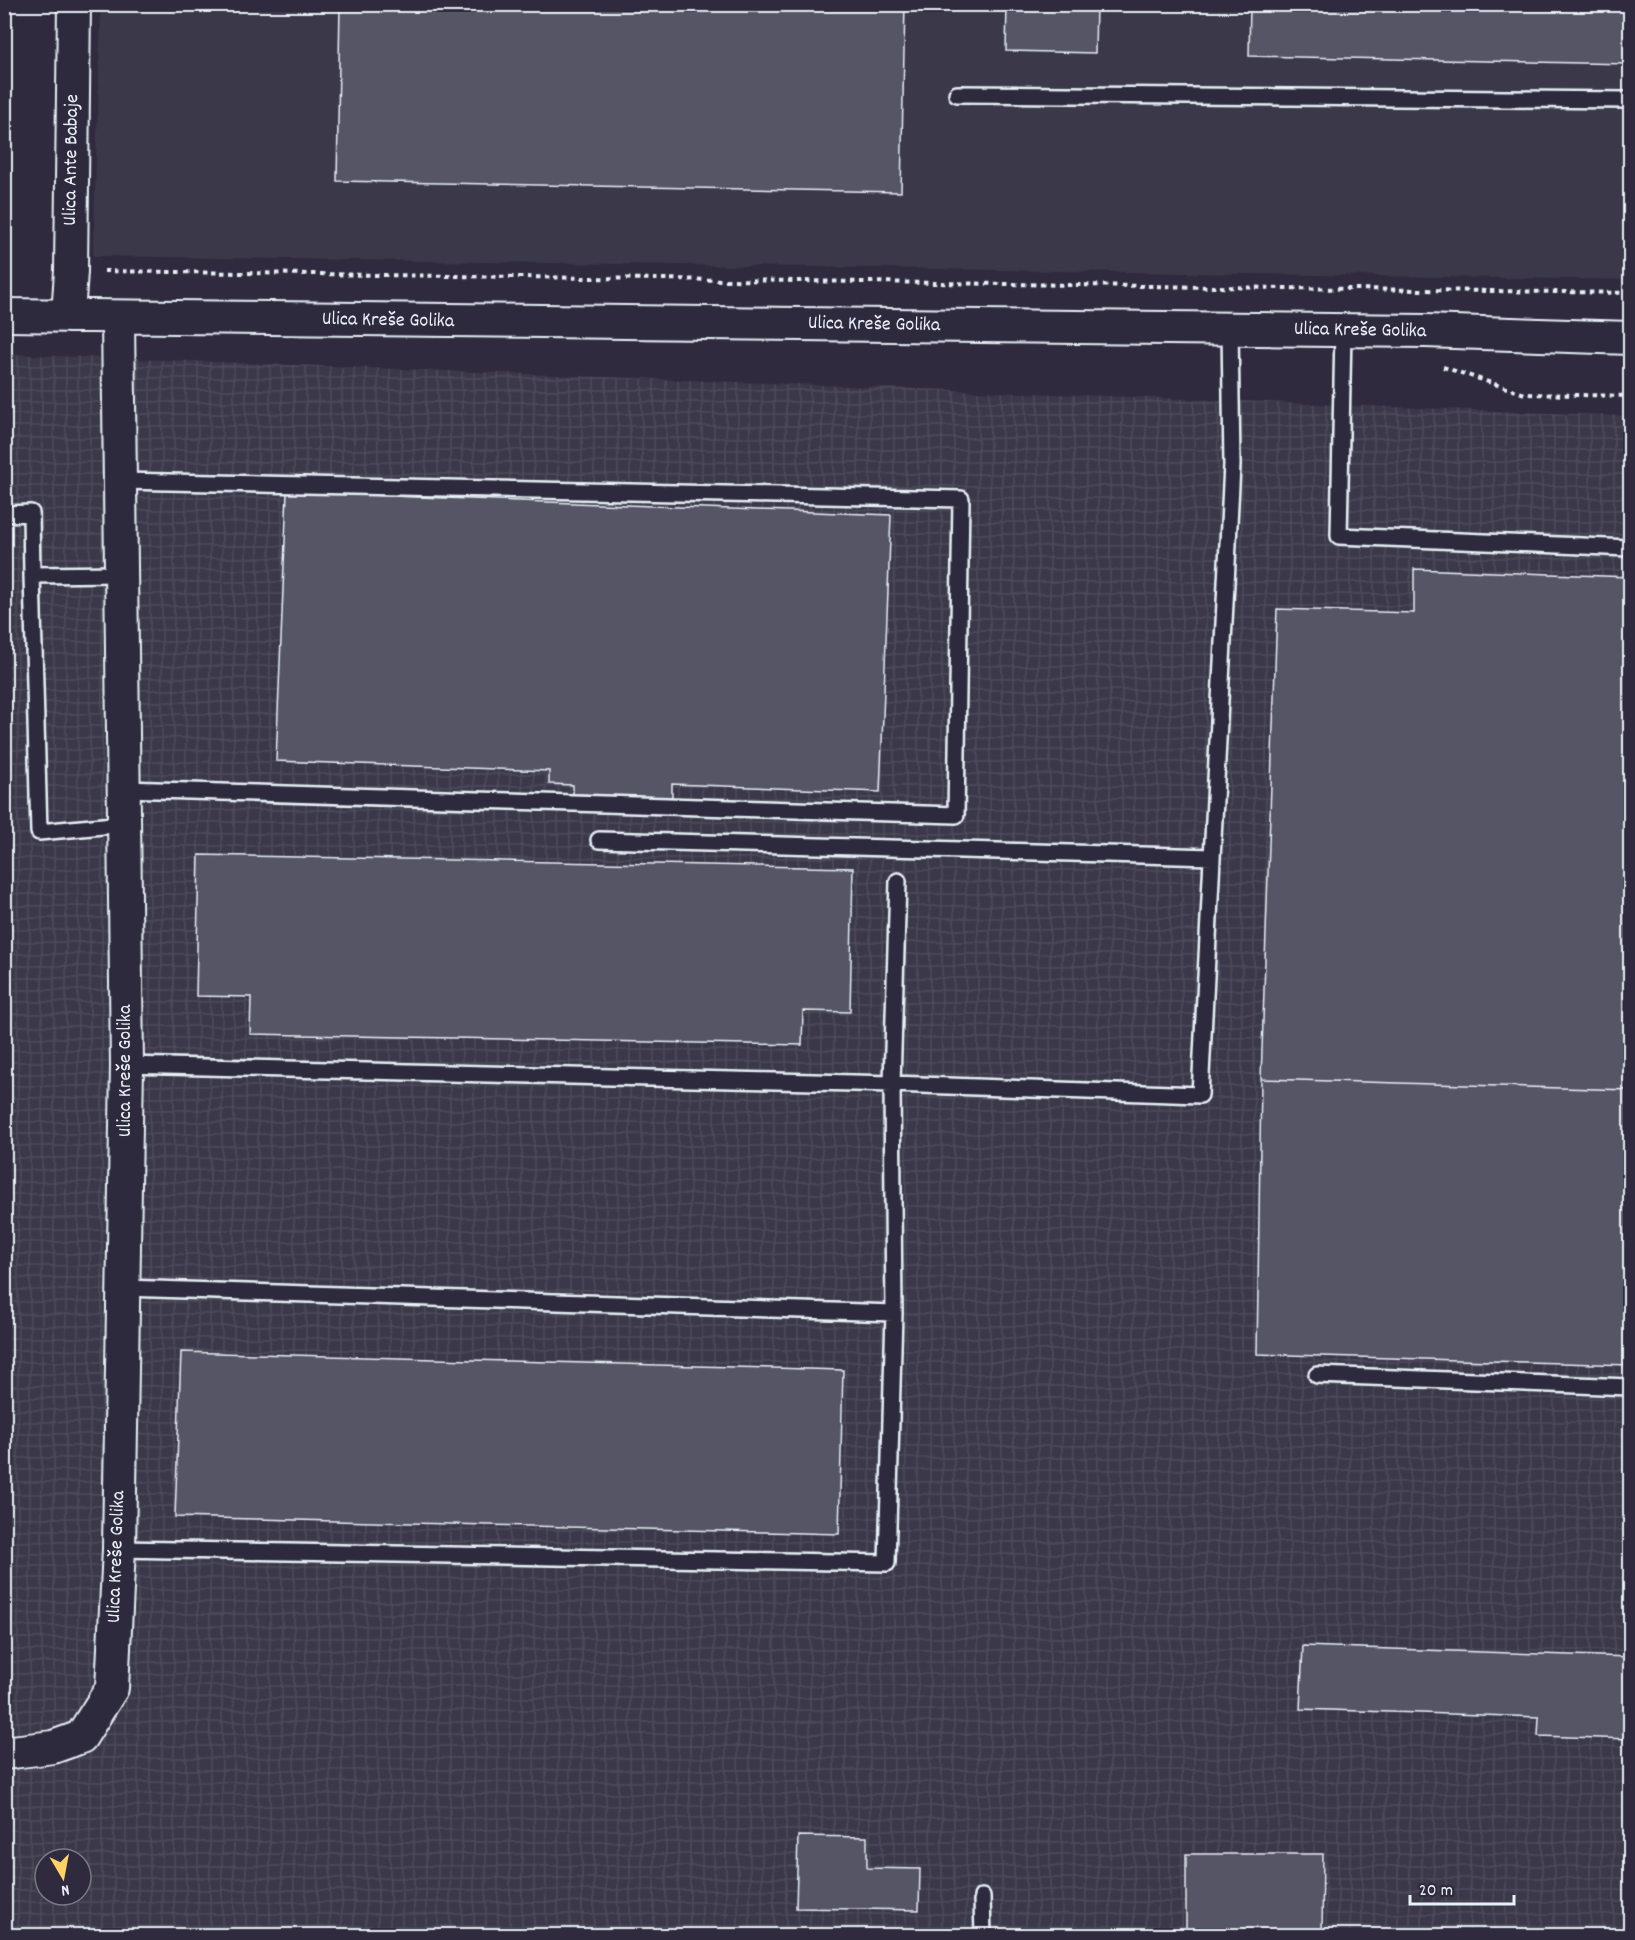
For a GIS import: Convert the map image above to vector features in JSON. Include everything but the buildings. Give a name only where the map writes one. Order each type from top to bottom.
[{"type":"street","name":"Ulica Ante Babaje","points":[[68,316],[71,271],[74,4]]},
{"type":"street","name":"Ulica Kreše Golika","points":[[4,315],[1425,331],[1630,338]]},
{"type":"street","name":"Ulica Kreše Golika","points":[[4,1753],[53,1747],[81,1737],[112,1688],[118,1549],[127,1065],[118,318]]},
{"type":"lane","points":[[957,94],[1630,100]]},
{"type":"lane","points":[[127,1065],[892,1084],[1200,1095],[1232,465],[1230,329]]},
{"type":"lane","points":[[1343,331],[1339,536],[1630,548]]},
{"type":"lane","points":[[120,482],[961,499],[956,815],[123,789]]},
{"type":"lane","points":[[4,514],[31,513],[39,832],[124,824]]},
{"type":"lane","points":[[32,575],[121,574]]},
{"type":"lane","points":[[599,840],[1212,857]]},
{"type":"lane","points":[[118,1549],[887,1563],[894,1313],[892,1084],[898,881]]},
{"type":"lane","points":[[123,1288],[894,1313]]},
{"type":"lane","points":[[1317,1375],[1630,1387]]},
{"type":"lane","points":[[982,1897],[983,1935]]},
{"type":"path","points":[[71,271],[1630,293]]},
{"type":"path","points":[[1425,331],[1422,360],[1526,394],[1630,396]]},
{"type":"shaded area","points":[[101,5],[1630,5],[1630,280],[93,256]]},
{"type":"shaded area","points":[[5,354],[1630,416],[1630,1935],[5,1936]]}]
